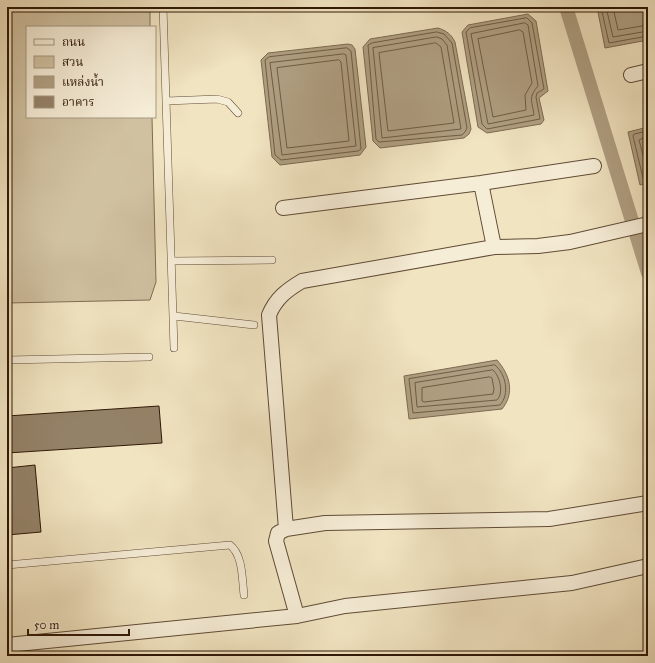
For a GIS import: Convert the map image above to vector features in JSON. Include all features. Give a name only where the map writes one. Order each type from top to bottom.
[{"type":"street","points":[[631,75],[648,71]]},
{"type":"street","points":[[283,208],[481,183],[594,166]]},
{"type":"street","points":[[481,183],[494,247]]},
{"type":"street","points":[[286,529],[269,315],[275,302],[289,289],[302,281],[494,247],[545,245],[616,233],[648,224]]},
{"type":"street","points":[[297,616],[276,541],[278,533],[286,529],[325,523],[549,519],[648,503]]},
{"type":"street","points":[[7,645],[297,616],[345,606],[572,583],[648,566]]},
{"type":"lane","points":[[164,7],[174,348]]},
{"type":"lane","points":[[166,101],[217,99],[228,102],[238,113]]},
{"type":"lane","points":[[171,261],[272,260]]},
{"type":"lane","points":[[174,316],[254,325]]},
{"type":"lane","points":[[7,360],[149,357]]},
{"type":"lane","points":[[7,565],[230,546],[236,550],[239,558],[244,595]]},
{"type":"green space","points":[[7,7],[150,7],[150,26],[26,26],[26,118],[152,118],[156,282],[150,300],[7,303]]},
{"type":"water","points":[[597,7],[648,7],[648,40],[605,48]]},
{"type":"water","points":[[528,14],[536,21],[548,91],[539,98],[544,120],[541,124],[487,133],[478,127],[462,32],[468,25]]},
{"type":"water","points":[[438,28],[448,33],[455,42],[471,129],[469,134],[464,138],[380,148],[373,141],[363,47],[370,39]]},
{"type":"water","points":[[348,44],[352,45],[355,49],[366,147],[360,155],[280,165],[272,157],[261,60],[268,53]]},
{"type":"water","points":[[648,127],[648,183],[640,185],[628,132]]},
{"type":"water","points":[[497,360],[508,378],[510,390],[509,397],[502,409],[409,419],[404,376]]},
{"type":"building","points":[[159,406],[162,443],[7,453],[7,416]]},
{"type":"building","points":[[35,465],[41,532],[7,535],[7,468]]},
{"type":"waterway","points":[[566,7],[648,273]]}]
